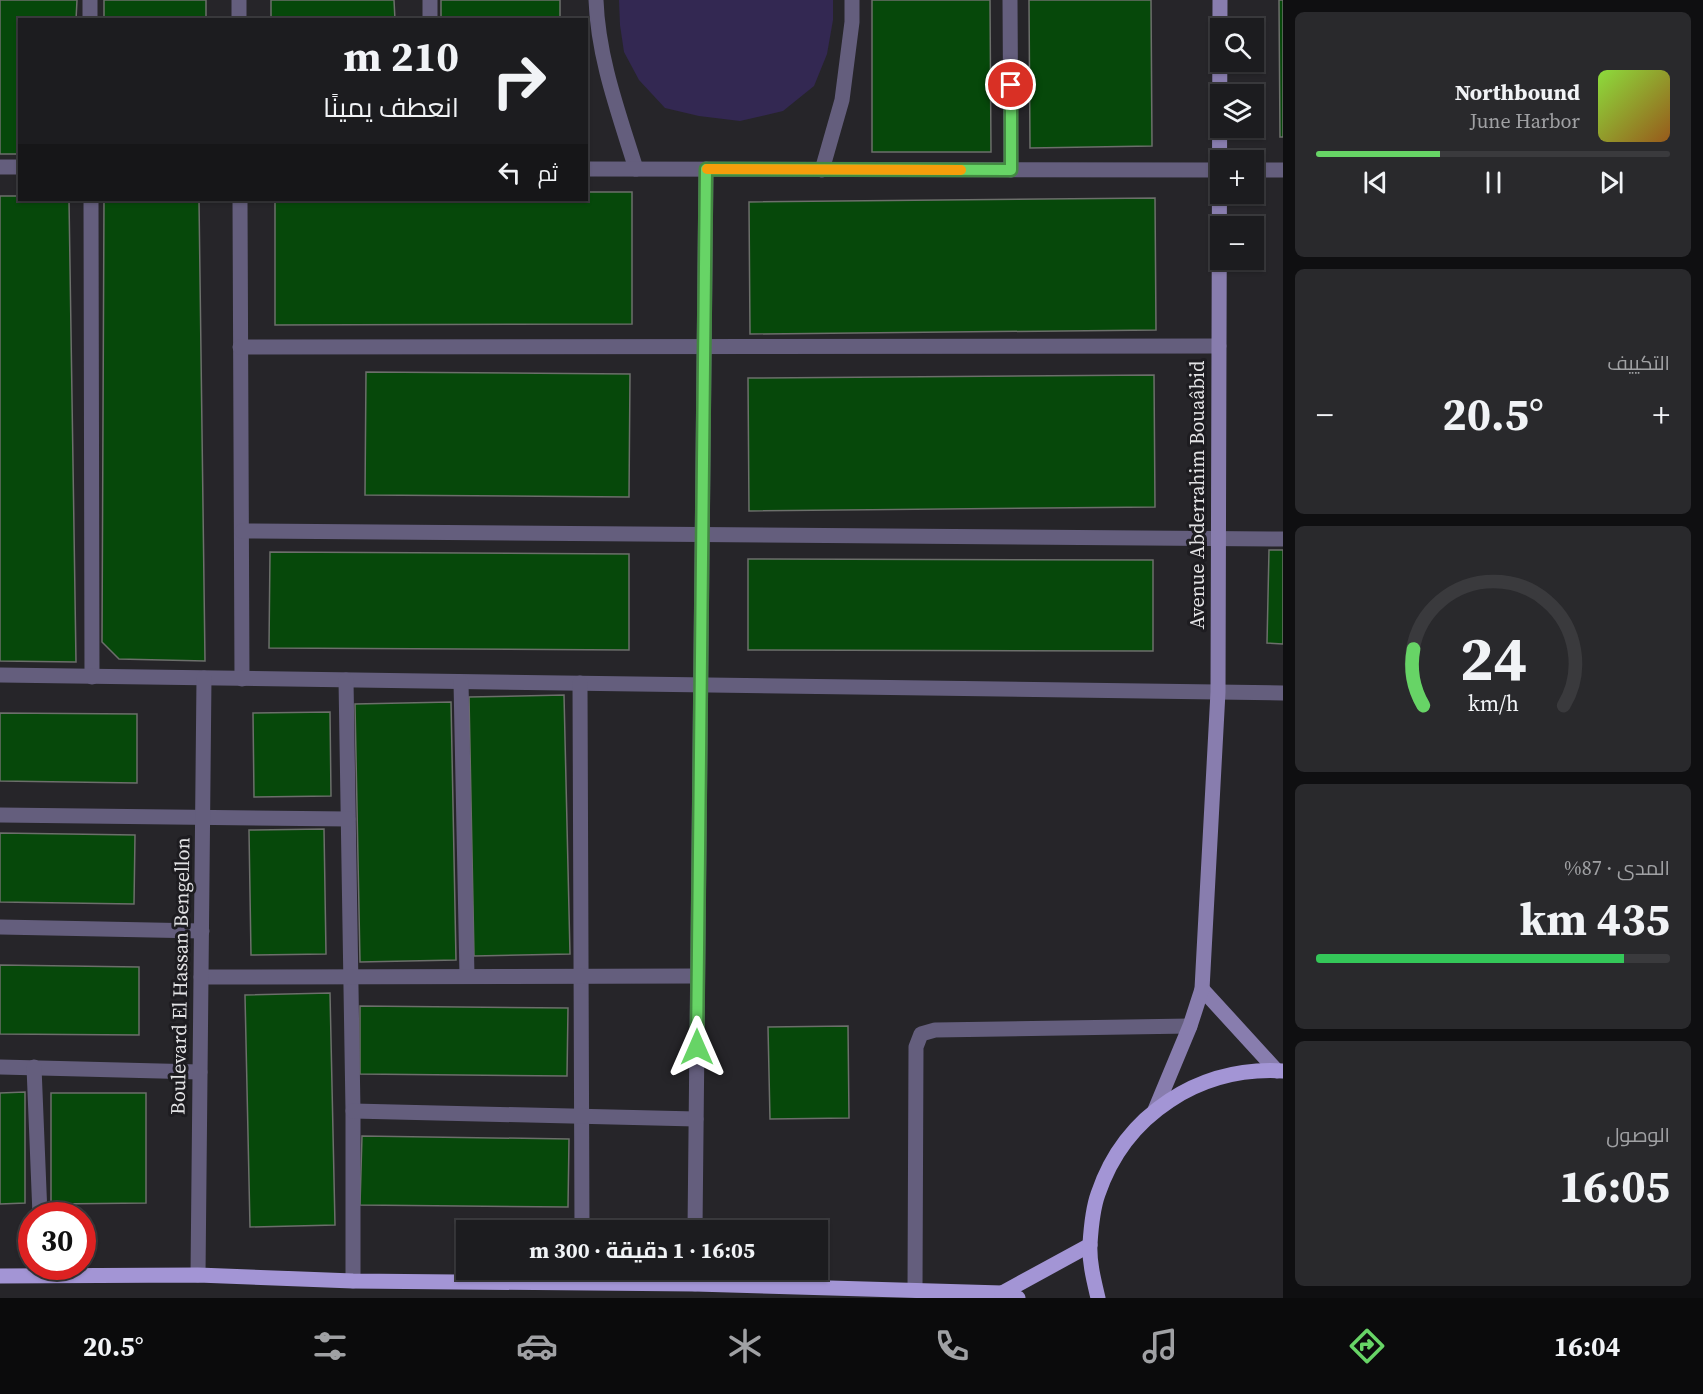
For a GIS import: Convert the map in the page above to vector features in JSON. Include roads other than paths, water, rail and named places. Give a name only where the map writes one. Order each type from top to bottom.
[{"type":"main road","points":[[1098,1298],[1092,1274],[1090,1245],[1097,1194],[1120,1148],[1155,1110],[1192,1087],[1233,1073],[1280,1071]]},
{"type":"main road","points":[[1002,1293],[1090,1245]]},
{"type":"main road","points":[[96,1272],[353,1281],[456,1279]]},
{"type":"main road","points":[[0,1276],[18,1274]]},
{"type":"main road","points":[[746,1280],[1002,1293],[1018,1298]]},
{"type":"street","points":[[90,0],[90,18]]},
{"type":"street","points":[[238,0],[239,18]]},
{"type":"street","points":[[430,0],[430,18]]},
{"type":"street","points":[[596,0],[608,80],[636,169]]},
{"type":"street","points":[[822,170],[842,100],[852,22],[852,0]]},
{"type":"street","points":[[1010,0],[1011,170]]},
{"type":"street","name":"Avenue Abderrahim Bouaâbid","points":[[1220,0],[1220,150]]},
{"type":"street","points":[[0,167],[18,167]]},
{"type":"street","points":[[588,169],[1210,170]]},
{"type":"street","points":[[695,1220],[706,169]]},
{"type":"street","points":[[1264,170],[1283,170]]},
{"type":"street","points":[[91,201],[92,677]]},
{"type":"street","points":[[240,201],[242,679]]},
{"type":"street","name":"Avenue Abderrahim Bouaâbid","points":[[1155,1110],[1190,1026],[1202,989],[1218,692],[1220,204]]},
{"type":"street","points":[[240,348],[1219,346]]},
{"type":"street","points":[[242,531],[1283,539]]},
{"type":"street","points":[[0,675],[1283,693]]},
{"type":"street","name":"Boulevard El Hassan Bengellon","points":[[198,1275],[204,678]]},
{"type":"street","points":[[345,680],[353,1111],[353,1281]]},
{"type":"street","points":[[461,682],[467,976]]},
{"type":"street","points":[[580,683],[582,1220]]},
{"type":"street","points":[[0,816],[348,819]]},
{"type":"street","points":[[0,927],[201,931]]},
{"type":"street","points":[[201,977],[697,976]]},
{"type":"street","points":[[1202,989],[1280,1071]]},
{"type":"street","points":[[915,1290],[916,1047],[921,1034],[935,1030],[1190,1026]]},
{"type":"street","points":[[0,1067],[200,1071]]},
{"type":"street","points":[[34,1067],[39,1202]]},
{"type":"street","points":[[353,1111],[696,1119]]}]
